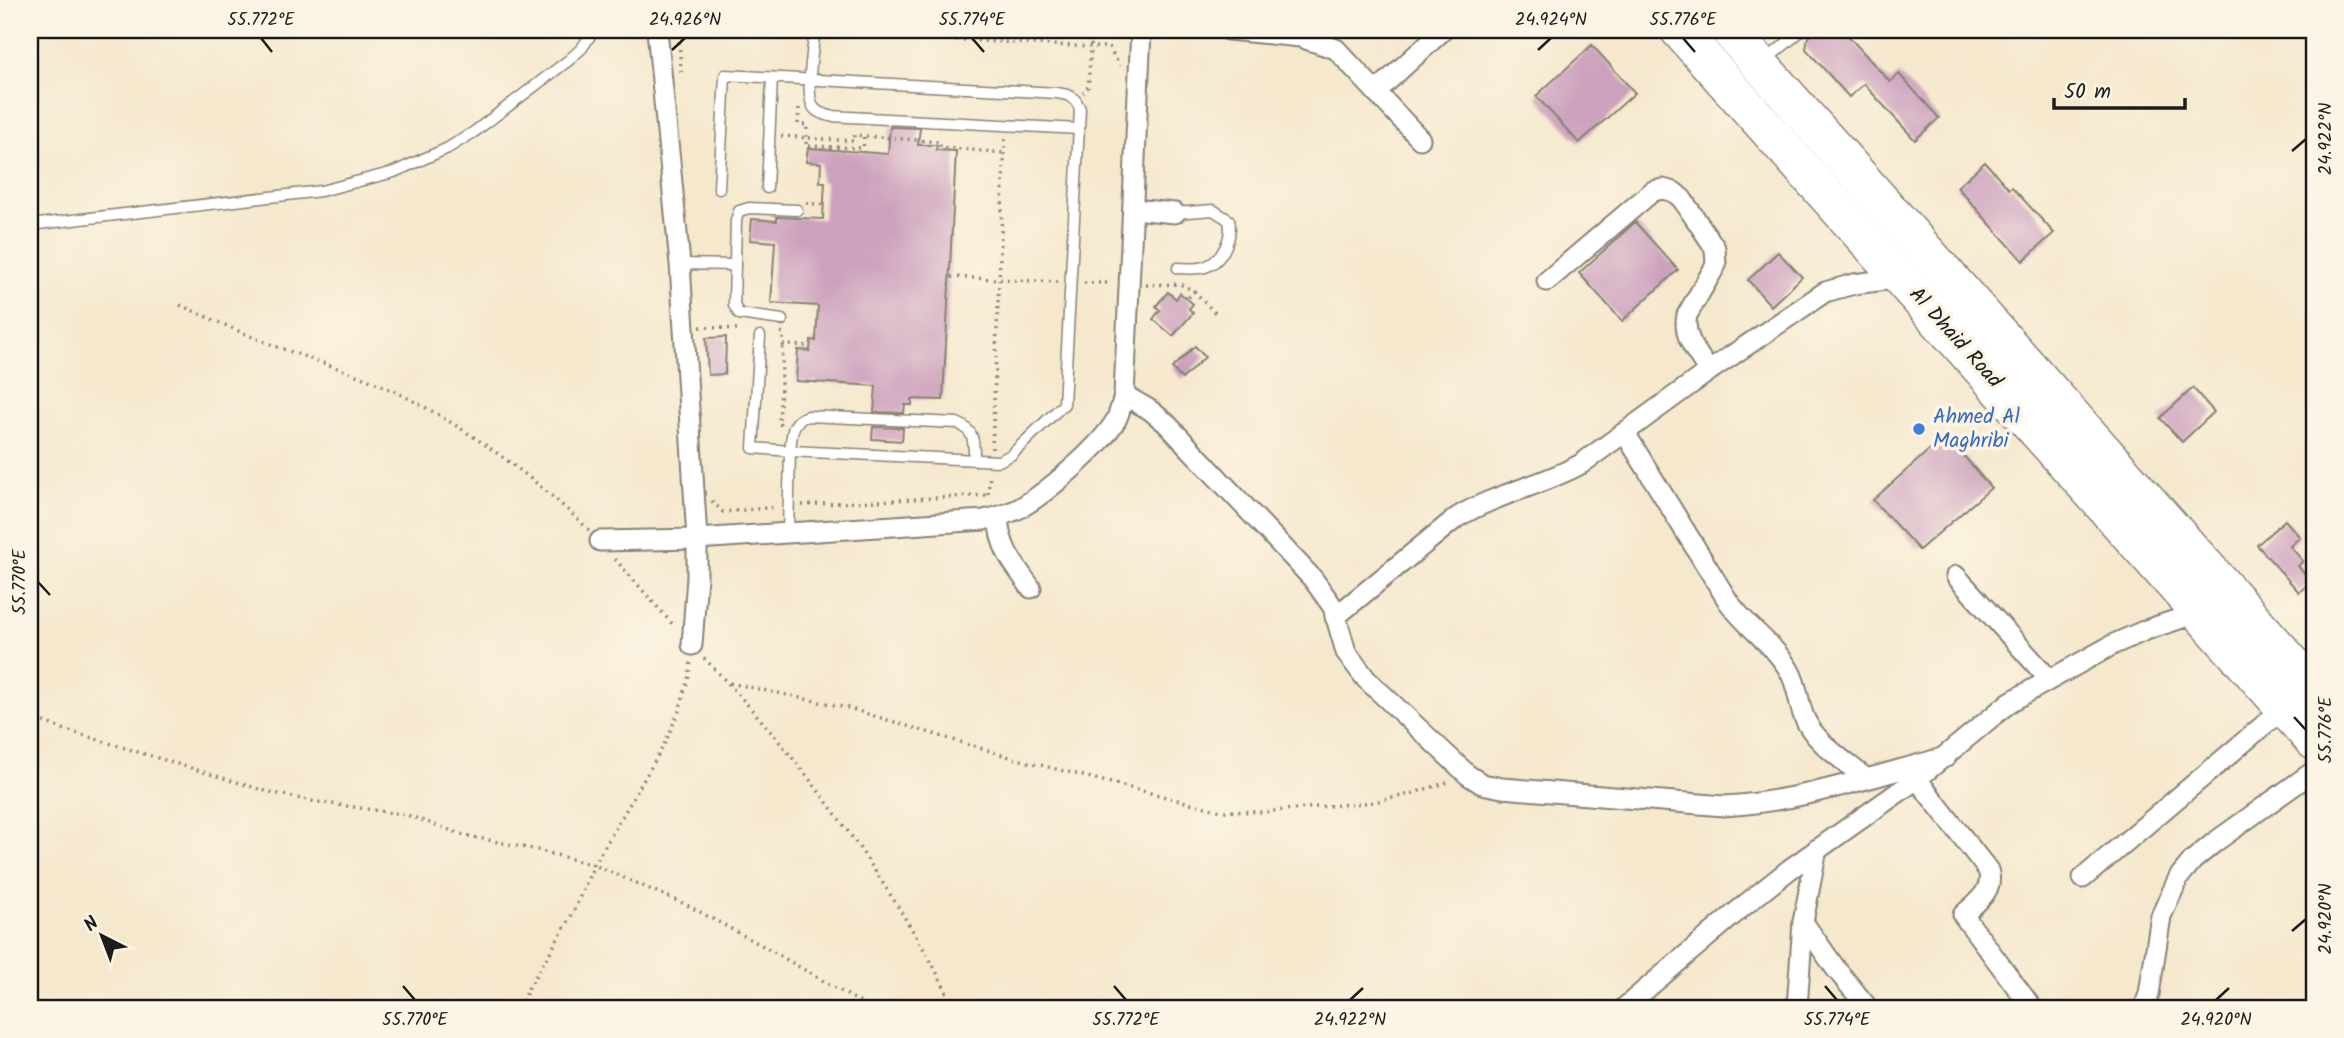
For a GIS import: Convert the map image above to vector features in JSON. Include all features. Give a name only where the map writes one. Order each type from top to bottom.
[{"type":"highway","name":"Al Dhaid Road","points":[[1679,30],[2314,741]]},
{"type":"highway","name":"Al Dhaid Road","points":[[1729,30],[2314,688]]},
{"type":"street","points":[[657,30],[680,264],[696,539],[697,577],[692,645]]},
{"type":"street","points":[[600,541],[696,539],[998,517],[1019,508],[1043,492],[1084,456],[1105,436],[1117,419],[1124,395],[1120,285],[1133,209],[1141,30]]},
{"type":"street","points":[[1228,30],[1300,37],[1336,49],[1420,139]]},
{"type":"street","points":[[1376,92],[1443,30]]},
{"type":"street","points":[[1547,281],[1653,191],[1663,189],[1674,192],[1682,199],[1711,241],[1717,257],[1716,265],[1685,323],[1690,342],[1709,371]]},
{"type":"street","points":[[1133,209],[1175,213]]},
{"type":"street","points":[[1335,617],[1437,531],[1464,513],[1560,476],[1602,450],[1709,371],[1825,292],[1854,284],[1901,278]]},
{"type":"street","points":[[1124,395],[1166,423],[1313,579],[1328,598],[1340,637],[1353,664],[1468,775],[1482,784],[1502,788],[1724,806],[1788,798],[1947,757]]},
{"type":"street","points":[[1625,433],[1739,618],[1779,656],[1790,671],[1804,718],[1811,730],[1865,778]]},
{"type":"street","points":[[998,517],[999,536],[1004,549],[1031,588]]},
{"type":"street","points":[[1956,576],[2049,679]]},
{"type":"street","points":[[1624,1008],[1746,904],[1817,849],[1947,757],[2010,702],[2090,656],[2146,630],[2200,612]]},
{"type":"street","points":[[2083,878],[2284,708]]},
{"type":"street","points":[[2144,1008],[2149,994],[2161,916],[2179,877],[2193,860],[2314,771]]},
{"type":"street","points":[[1917,779],[1987,870],[1991,878],[1990,885],[1984,895],[1963,915],[2032,1008]]},
{"type":"street","points":[[1797,1008],[1803,922],[1817,849]]},
{"type":"street","points":[[1803,922],[1868,1008]]},
{"type":"lane","points":[[30,225],[321,191],[394,172],[449,148],[474,132],[569,60],[582,48],[594,30]]},
{"type":"lane","points":[[815,30],[806,80],[811,105],[818,113],[830,116],[1079,129]]},
{"type":"lane","points":[[1761,65],[1802,30]]},
{"type":"lane","points":[[719,189],[725,75],[1057,93],[1071,95],[1080,109],[1064,404],[1011,455],[999,461],[753,448],[760,336]]},
{"type":"lane","points":[[767,188],[772,78]]},
{"type":"lane","points":[[782,320],[739,314],[734,305],[736,220],[739,211],[749,208],[797,210]]},
{"type":"lane","points":[[1175,213],[1213,210],[1229,220],[1231,229],[1229,241],[1213,262],[1203,268],[1178,268]]},
{"type":"lane","points":[[680,264],[735,265]]},
{"type":"lane","points":[[788,533],[790,451],[793,426],[800,418],[808,416],[957,423],[966,426],[972,433],[974,460]]},
{"type":"path","points":[[855,30],[855,34],[1110,47],[1120,63],[1120,77]]},
{"type":"path","points":[[1076,99],[1088,87],[1092,30]]},
{"type":"path","points":[[806,80],[798,124],[807,125],[806,146],[863,150],[866,118]]},
{"type":"path","points":[[998,517],[988,495],[1005,125]]},
{"type":"path","points":[[769,135],[854,141],[854,135],[940,142],[940,147],[1004,153]]},
{"type":"path","points":[[951,277],[1120,285],[1180,284],[1194,290],[1217,316]]},
{"type":"path","points":[[1187,299],[1194,290]]},
{"type":"path","points":[[180,305],[281,348],[355,374],[433,411],[471,434],[561,503],[600,541],[638,586],[728,682],[812,781],[872,865],[912,930],[953,1008]]},
{"type":"path","points":[[783,345],[779,424],[793,426]]},
{"type":"path","points":[[520,1008],[529,987],[570,919],[594,865],[664,745],[689,676],[692,645]]},
{"type":"path","points":[[728,682],[848,708],[1013,758],[1221,811],[1262,813],[1374,802],[1410,794],[1468,775]]},
{"type":"path","points":[[30,717],[269,792],[407,815],[464,835],[594,865],[685,904],[870,1008]]},
{"type":"building","points":[[1816,30],[1843,30],[1890,82],[1899,74],[1939,118],[1915,140],[1864,84],[1849,97],[1806,49],[1808,37]]},
{"type":"building","points":[[1592,45],[1635,93],[1579,143],[1536,96]]},
{"type":"building","points":[[890,127],[920,128],[918,145],[937,145],[936,150],[956,151],[943,400],[912,399],[912,405],[905,405],[904,413],[874,412],[876,386],[796,381],[798,350],[810,351],[811,340],[816,341],[818,306],[771,303],[775,242],[750,240],[752,219],[823,219],[825,182],[820,182],[821,163],[806,162],[808,148],[888,154]]},
{"type":"building","points":[[1985,162],[2054,233],[2023,261],[1957,187]]},
{"type":"building","points":[[1635,222],[1678,270],[1622,321],[1579,273]]},
{"type":"building","points":[[1778,252],[1802,277],[1771,306],[1748,280]]},
{"type":"building","points":[[1168,292],[1176,299],[1180,293],[1193,304],[1189,309],[1193,313],[1173,336],[1153,319],[1160,310],[1156,306]]},
{"type":"building","points":[[726,337],[725,374],[708,375],[706,338]]},
{"type":"building","points":[[1195,346],[1205,357],[1182,379],[1172,368]]},
{"type":"building","points":[[2193,388],[2214,412],[2182,442],[2160,418]]},
{"type":"building","points":[[873,427],[903,428],[902,441],[872,439]]},
{"type":"building","points":[[1946,435],[1991,488],[1919,550],[1873,500]]},
{"type":"building","points":[[2285,520],[2300,537],[2290,546],[2303,561],[2298,566],[2312,581],[2299,592],[2257,545]]},
{"type":"place","name":"Ahmed Al Maghribi","points":[[1919,429]]}]
